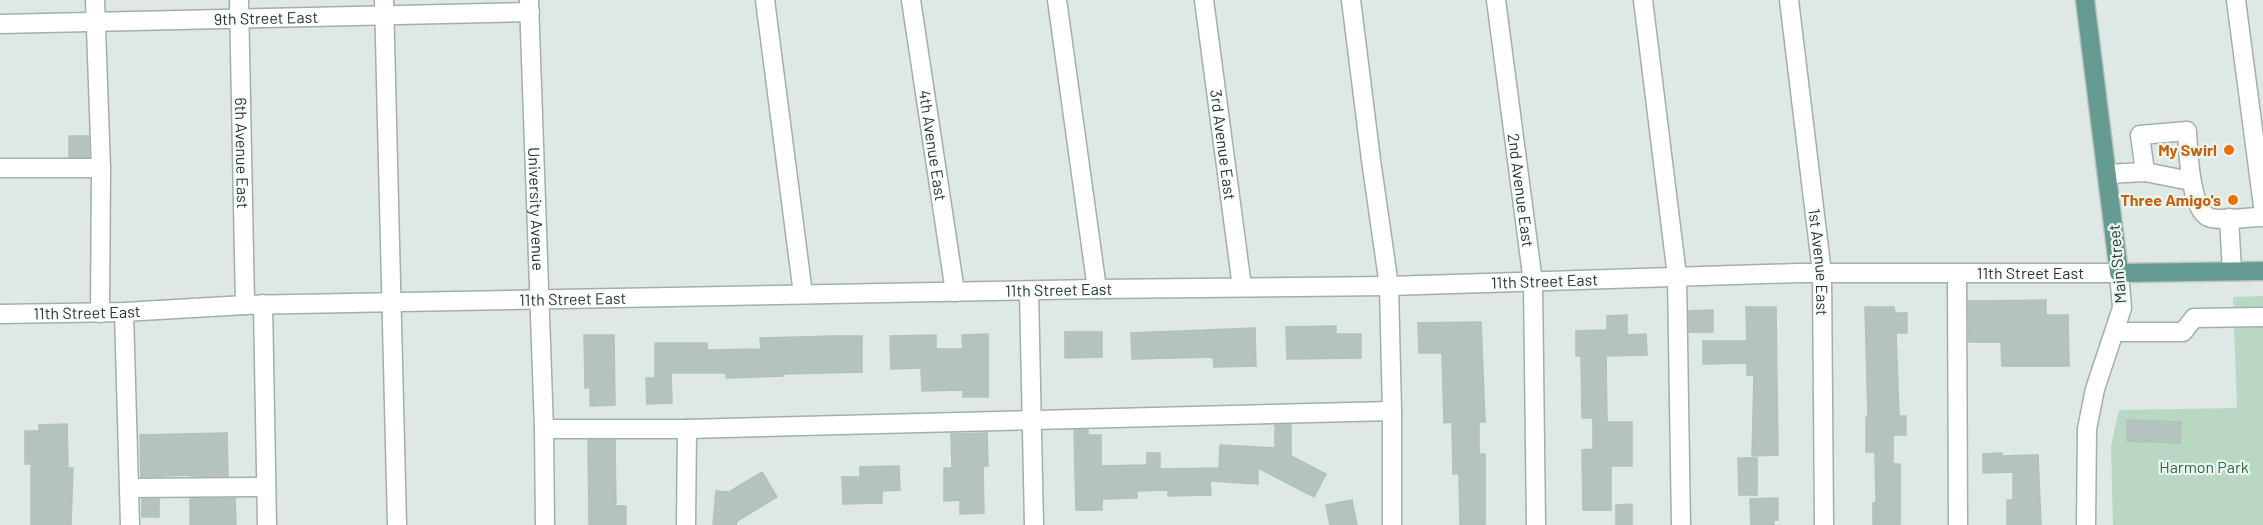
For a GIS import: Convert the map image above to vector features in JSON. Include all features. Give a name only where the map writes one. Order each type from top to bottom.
[{"type":"main road","name":"Main Street","points":[[2085,0],[2119,273]]},
{"type":"main road","points":[[2119,273],[2263,271]]},
{"type":"street","points":[[95,0],[101,168],[100,313]]},
{"type":"street","points":[[765,0],[803,294]]},
{"type":"street","name":"4th Avenue East","points":[[911,0],[955,292]]},
{"type":"street","points":[[1057,0],[1097,289]]},
{"type":"street","name":"3rd Avenue East","points":[[1204,0],[1242,287]]},
{"type":"street","points":[[1351,0],[1389,286],[1392,525]]},
{"type":"street","name":"2nd Avenue East","points":[[1496,0],[1533,282],[1536,525]]},
{"type":"street","points":[[1643,0],[1677,276],[1681,525]]},
{"type":"street","name":"1st Avenue East","points":[[1789,0],[1822,273],[1824,525]]},
{"type":"street","points":[[2236,0],[2263,206]]},
{"type":"street","name":"9th Street East","points":[[0,24],[95,22],[239,9],[530,6]]},
{"type":"street","name":"University Avenue","points":[[530,6],[545,525]]},
{"type":"street","points":[[384,8],[397,525]]},
{"type":"street","name":"6th Avenue East","points":[[239,9],[267,525]]},
{"type":"street","points":[[2145,172],[2140,135],[2187,131],[2191,181],[2201,212],[2210,218],[2263,217]]},
{"type":"street","points":[[0,168],[101,168]]},
{"type":"street","points":[[2107,174],[2145,172],[2191,181]]},
{"type":"street","points":[[2229,218],[2232,271]]},
{"type":"street","name":"11th Street East","points":[[0,314],[100,313],[254,304],[1389,286],[1822,273],[1957,275],[2119,273]]},
{"type":"street","name":"Main Street","points":[[2086,525],[2087,429],[2096,389],[2122,308],[2119,273]]},
{"type":"street","points":[[1957,275],[1958,525]]},
{"type":"street","points":[[1029,291],[1034,525]]},
{"type":"street","points":[[124,312],[130,525]]},
{"type":"street","points":[[2115,332],[2183,332],[2194,318],[2263,316]]},
{"type":"street","points":[[544,429],[687,429],[1392,411]]},
{"type":"street","points":[[686,525],[687,429]]},
{"type":"street","points":[[129,489],[266,487]]},
{"type":"green space","name":"Harmon Park","points":[[2263,296],[2263,525],[2113,525],[2111,446],[2119,410],[2237,408],[2233,297]]},
{"type":"building","points":[[69,136],[89,136],[89,157],[69,157]]},
{"type":"building","points":[[2046,300],[2046,315],[2068,315],[2069,366],[2002,366],[2001,342],[1969,342],[1968,301]]},
{"type":"building","points":[[1746,307],[1776,307],[1778,455],[1752,456],[1754,375],[1747,375],[1747,363],[1703,364],[1703,341],[1747,341]]},
{"type":"building","points":[[1865,307],[1894,307],[1895,313],[1907,313],[1907,333],[1896,333],[1899,416],[1906,416],[1906,435],[1893,435],[1893,464],[1900,464],[1900,525],[1873,525],[1873,503],[1876,502],[1875,452],[1866,452],[1866,417],[1868,417]]},
{"type":"building","points":[[1713,310],[1713,332],[1689,332],[1689,311]]},
{"type":"building","points":[[1627,315],[1627,335],[1646,334],[1647,355],[1606,356],[1607,422],[1632,422],[1632,466],[1611,466],[1611,510],[1583,510],[1582,450],[1593,449],[1593,418],[1582,418],[1581,356],[1576,356],[1576,331],[1607,330],[1607,316]]},
{"type":"building","points":[[1481,322],[1485,422],[1479,422],[1479,454],[1485,454],[1485,525],[1460,525],[1459,474],[1453,474],[1452,422],[1444,423],[1442,353],[1419,353],[1418,323]]},
{"type":"building","points":[[1336,326],[1336,334],[1361,334],[1361,358],[1287,359],[1286,327]]},
{"type":"building","points":[[1255,328],[1256,366],[1214,367],[1213,357],[1132,359],[1131,333]]},
{"type":"building","points":[[1065,332],[1102,332],[1102,357],[1065,358]]},
{"type":"building","points":[[988,334],[988,397],[963,397],[963,390],[922,391],[921,368],[891,369],[890,336],[936,335],[936,349],[963,349],[962,335]]},
{"type":"building","points":[[584,335],[614,335],[615,405],[590,406],[590,387],[585,388]]},
{"type":"building","points":[[862,336],[862,372],[726,378],[726,373],[671,373],[672,403],[647,404],[646,378],[655,378],[655,343],[707,343],[707,350],[761,349],[760,338]]},
{"type":"building","points":[[2127,420],[2181,422],[2180,443],[2127,441]]},
{"type":"building","points":[[67,424],[68,468],[73,468],[71,525],[31,525],[31,464],[25,464],[25,431],[39,431],[39,425]]},
{"type":"building","points":[[1275,425],[1291,425],[1291,456],[1326,474],[1314,497],[1258,468],[1258,484],[1210,481],[1211,495],[1168,496],[1168,490],[1137,491],[1137,498],[1102,499],[1102,510],[1076,510],[1074,430],[1088,430],[1088,435],[1101,435],[1101,466],[1147,465],[1147,453],[1160,453],[1160,469],[1219,468],[1220,445],[1275,448]]},
{"type":"building","points":[[227,433],[228,476],[141,477],[140,435]]},
{"type":"building","points":[[987,433],[988,466],[983,466],[984,513],[960,514],[960,500],[944,501],[944,468],[952,468],[951,434]]},
{"type":"building","points":[[588,440],[615,440],[616,506],[626,506],[626,525],[589,525]]},
{"type":"building","points":[[2002,453],[2002,456],[2038,455],[2041,525],[2007,525],[2007,500],[2013,500],[2013,472],[1983,473],[1983,454]]},
{"type":"building","points":[[1738,458],[1757,458],[1757,495],[1739,495]]},
{"type":"building","points":[[899,466],[900,490],[882,491],[882,503],[843,504],[842,477],[860,477],[860,467]]},
{"type":"building","points":[[762,472],[777,497],[737,521],[736,525],[713,525],[716,491],[729,492]]},
{"type":"building","points":[[235,498],[236,525],[190,525],[190,499]]},
{"type":"building","points":[[1778,498],[1778,520],[1774,520],[1774,525],[1751,525],[1750,499]]},
{"type":"building","points":[[142,499],[159,499],[159,517],[142,517]]},
{"type":"building","points":[[1352,500],[1357,525],[1330,525],[1326,505]]},
{"type":"building","points":[[1632,504],[1632,525],[1616,525],[1616,505]]},
{"type":"place","name":"My Swirl","points":[[2229,150]]},
{"type":"place","name":"Three Amigo's","points":[[2233,200]]}]
